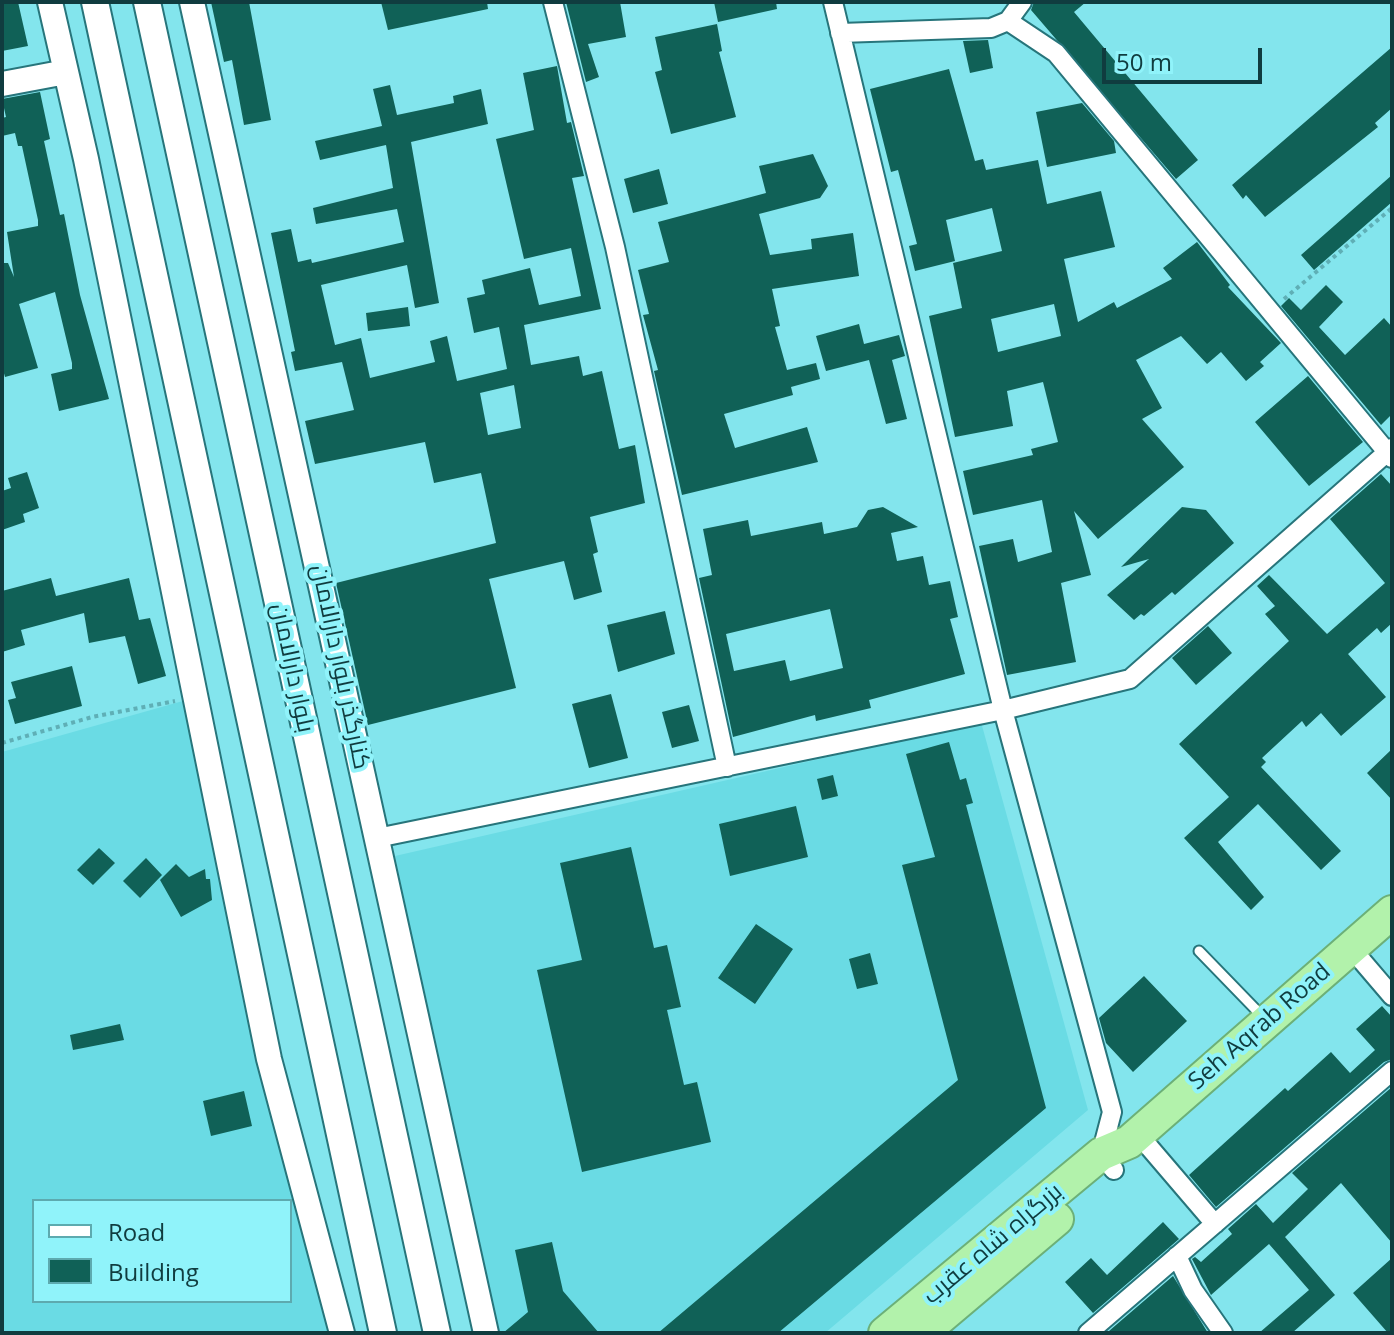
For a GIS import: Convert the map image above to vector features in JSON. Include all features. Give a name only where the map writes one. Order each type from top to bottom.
[{"type":"highway","name":"Seh Aqrab Road","points":[[923,1333],[1121,1150],[1392,912]]},
{"type":"highway","name":"بزرگراه شاه عقرب","points":[[885,1333],[1121,1150]]},
{"type":"main road","points":[[95,2],[383,1333]]},
{"type":"main road","name":"بلوار دارالامان","points":[[147,2],[437,1333]]},
{"type":"street","points":[[50,2],[197,697],[269,1059],[342,1333]]},
{"type":"street","name":"کنارگذر بلوار دارالامان","points":[[192,2],[486,1333]]},
{"type":"street","points":[[553,2],[615,247],[727,767]]},
{"type":"street","points":[[833,2],[1003,710],[1121,1150],[1215,1224]]},
{"type":"street","points":[[840,33],[991,28],[1008,21],[1022,2]]},
{"type":"street","points":[[377,838],[1003,710],[1130,679],[1390,453],[1268,313],[1056,53],[1008,21]]},
{"type":"street","points":[[2,84],[66,72]]},
{"type":"street","points":[[1351,948],[1392,996]]},
{"type":"street","points":[[1088,1333],[1392,1071]]},
{"type":"street","points":[[1177,1256],[1193,1290],[1223,1333]]},
{"type":"lane","points":[[1199,951],[1267,1022]]},
{"type":"path","points":[[1268,313],[1392,208]]},
{"type":"path","points":[[2,743],[92,717],[197,697]]},
{"type":"shaded area","points":[[197,697],[342,1333],[2,1333],[2,752]]},
{"type":"shaded area","points":[[981,722],[1088,1110],[825,1333],[492,1333],[395,856]]},
{"type":"building","points":[[2,2],[18,2],[28,46],[2,51]]},
{"type":"building","points":[[211,2],[249,2],[271,120],[244,125],[232,60],[224,62]]},
{"type":"building","points":[[381,2],[487,2],[488,9],[388,30]]},
{"type":"building","points":[[566,2],[620,2],[626,37],[588,44],[599,77],[586,82]]},
{"type":"building","points":[[714,2],[776,2],[777,9],[718,22]]},
{"type":"building","points":[[1034,2],[1086,2],[1074,12],[1198,160],[1176,179],[1031,10]]},
{"type":"building","points":[[717,24],[722,51],[719,52],[736,117],[671,134],[655,72],[662,70],[655,37]]},
{"type":"building","points":[[988,40],[993,68],[970,73],[963,41]]},
{"type":"building","points":[[1392,47],[1392,108],[1375,123],[1378,127],[1265,217],[1246,195],[1243,199],[1232,185]]},
{"type":"building","points":[[557,66],[567,123],[571,122],[584,176],[572,178],[601,309],[524,325],[531,365],[579,356],[583,376],[602,371],[619,449],[635,445],[645,503],[590,517],[598,552],[593,554],[602,592],[574,600],[564,561],[489,579],[516,688],[368,725],[336,583],[496,543],[481,473],[434,483],[425,442],[315,464],[305,421],[354,410],[342,362],[295,371],[291,352],[295,351],[271,233],[291,229],[298,262],[311,259],[312,263],[404,242],[397,209],[316,224],[313,208],[393,188],[386,145],[320,160],[315,141],[382,126],[373,89],[390,85],[397,115],[454,103],[453,96],[481,89],[488,124],[411,142],[439,303],[415,308],[407,265],[321,285],[335,345],[361,338],[370,378],[435,362],[430,341],[447,336],[457,381],[507,369],[499,327],[474,333],[467,298],[485,294],[482,280],[530,268],[539,305],[581,296],[571,248],[524,259],[496,139],[534,130],[523,73]],"holes":[[[514,385],[521,428],[488,435],[480,393]]]},
{"type":"building","points":[[949,69],[975,161],[983,159],[986,170],[1038,160],[1047,204],[1101,191],[1115,247],[1064,259],[1078,322],[1114,302],[1117,308],[1172,279],[1163,268],[1197,242],[1230,285],[1228,287],[1281,343],[1260,362],[1264,366],[1246,381],[1221,352],[1207,364],[1181,336],[1136,360],[1162,408],[1142,419],[1184,467],[1098,539],[1074,511],[1091,575],[1061,583],[1076,662],[1007,675],[979,546],[1013,539],[1018,562],[1052,552],[1042,500],[973,515],[963,471],[1033,455],[1031,449],[1058,442],[1043,382],[1007,391],[1013,426],[955,437],[929,316],[962,308],[953,263],[1002,251],[992,208],[946,220],[955,261],[915,271],[909,246],[917,244],[898,170],[891,172],[870,89]],"holes":[[[1054,304],[1061,336],[998,352],[991,319]]]},
{"type":"building","points":[[40,92],[50,139],[44,141],[60,215],[64,214],[80,295],[109,399],[59,411],[51,374],[72,369],[72,363],[55,292],[19,304],[38,368],[5,377],[2,366],[2,263],[8,263],[14,277],[7,232],[38,226],[38,220],[22,146],[18,146],[15,133],[2,136],[2,118],[6,117],[2,99]]},
{"type":"building","points":[[1082,103],[1114,141],[1116,153],[1047,167],[1036,112]]},
{"type":"building","points":[[813,154],[828,186],[820,198],[759,214],[770,255],[812,249],[811,239],[853,233],[859,276],[772,289],[780,326],[775,327],[787,370],[816,363],[820,379],[791,387],[793,395],[724,414],[735,448],[807,427],[818,462],[682,495],[654,371],[658,370],[643,315],[649,314],[638,270],[669,262],[658,222],[766,193],[759,166]]},
{"type":"building","points":[[659,169],[668,204],[633,213],[624,179]]},
{"type":"building","points":[[1392,175],[1392,202],[1314,270],[1301,255]]},
{"type":"building","points":[[1326,285],[1343,302],[1319,327],[1345,355],[1384,318],[1392,327],[1392,414],[1381,425],[1281,306],[1289,298],[1301,310]]},
{"type":"building","points":[[408,307],[410,326],[368,331],[366,313]]},
{"type":"building","points":[[859,324],[864,344],[899,335],[905,356],[892,360],[907,419],[886,424],[869,360],[826,371],[816,336]]},
{"type":"building","points":[[1308,376],[1363,442],[1309,486],[1255,422]]},
{"type":"building","points":[[27,472],[39,508],[23,514],[25,522],[2,530],[2,491],[11,488],[8,478]]},
{"type":"building","points":[[1381,474],[1392,486],[1392,623],[1381,633],[1377,628],[1348,654],[1386,697],[1341,736],[1321,713],[1306,727],[1302,721],[1262,758],[1266,762],[1261,767],[1341,851],[1321,870],[1258,804],[1218,842],[1264,897],[1251,910],[1184,838],[1229,797],[1179,744],[1289,641],[1265,614],[1275,606],[1257,586],[1269,575],[1327,634],[1385,583],[1330,519]]},
{"type":"building","points":[[883,507],[918,527],[891,533],[897,561],[923,556],[929,585],[950,581],[958,617],[950,619],[965,674],[869,700],[871,708],[816,721],[815,715],[733,737],[699,578],[712,575],[703,529],[748,520],[751,536],[822,522],[824,534],[857,527],[868,510]],"holes":[[[830,609],[843,668],[790,681],[785,660],[734,671],[726,634]]]},
{"type":"building","points":[[1182,507],[1206,510],[1234,543],[1175,595],[1172,592],[1144,616],[1141,614],[1134,620],[1107,595],[1149,559],[1121,567]]},
{"type":"building","points":[[51,578],[56,596],[129,578],[139,620],[150,618],[166,676],[138,684],[125,636],[89,643],[84,613],[21,630],[25,645],[2,652],[2,591]]},
{"type":"building","points":[[665,611],[675,654],[618,672],[607,625]]},
{"type":"building","points":[[1208,626],[1232,653],[1196,685],[1172,658]]},
{"type":"building","points":[[72,666],[82,706],[15,724],[8,700],[16,698],[11,682]]},
{"type":"building","points":[[611,694],[628,758],[589,768],[572,704]]},
{"type":"building","points":[[689,705],[699,741],[672,748],[662,712]]},
{"type":"building","points":[[949,742],[960,780],[966,778],[973,803],[966,805],[1046,1108],[778,1333],[658,1333],[958,1080],[902,865],[935,857],[906,754]]},
{"type":"building","points":[[1392,749],[1392,800],[1367,773]]},
{"type":"building","points":[[833,775],[838,796],[822,800],[817,779]]},
{"type":"building","points":[[796,806],[808,857],[730,876],[719,824]]},
{"type":"building","points":[[631,847],[654,948],[667,945],[681,1007],[667,1010],[684,1085],[697,1082],[711,1142],[582,1172],[537,970],[582,960],[560,863]]},
{"type":"building","points":[[99,848],[115,863],[93,885],[77,870]]},
{"type":"building","points":[[146,858],[162,875],[140,898],[123,881]]},
{"type":"building","points":[[176,864],[189,877],[205,869],[206,879],[210,879],[212,900],[181,917],[160,880]]},
{"type":"building","points":[[756,924],[793,949],[755,1004],[718,978]]},
{"type":"building","points":[[870,953],[878,984],[857,989],[849,959]]},
{"type":"building","points":[[1144,976],[1187,1021],[1133,1072],[1106,1043],[1099,1018]]},
{"type":"building","points":[[1382,1006],[1392,1017],[1392,1059],[1384,1062],[1216,1207],[1189,1175],[1285,1088],[1288,1091],[1331,1052],[1350,1073],[1375,1050],[1356,1029]]},
{"type":"building","points":[[120,1024],[124,1040],[73,1050],[70,1035]]},
{"type":"building","points":[[1392,1087],[1392,1243],[1341,1183],[1285,1237],[1335,1295],[1292,1333],[1259,1333],[1309,1290],[1269,1244],[1211,1295],[1192,1259],[1195,1257],[1201,1262],[1232,1234],[1228,1229],[1256,1204],[1273,1223],[1308,1189],[1292,1173]]},
{"type":"building","points":[[244,1091],[252,1126],[211,1136],[203,1101]]},
{"type":"building","points":[[1163,1222],[1179,1239],[1093,1313],[1065,1282],[1091,1258],[1107,1275]]},
{"type":"building","points":[[552,1242],[563,1291],[599,1333],[503,1333],[528,1312],[515,1250]]},
{"type":"building","points":[[1392,1258],[1392,1333],[1388,1333],[1353,1293]]},
{"type":"building","points":[[1173,1276],[1208,1333],[1109,1331]]}]
